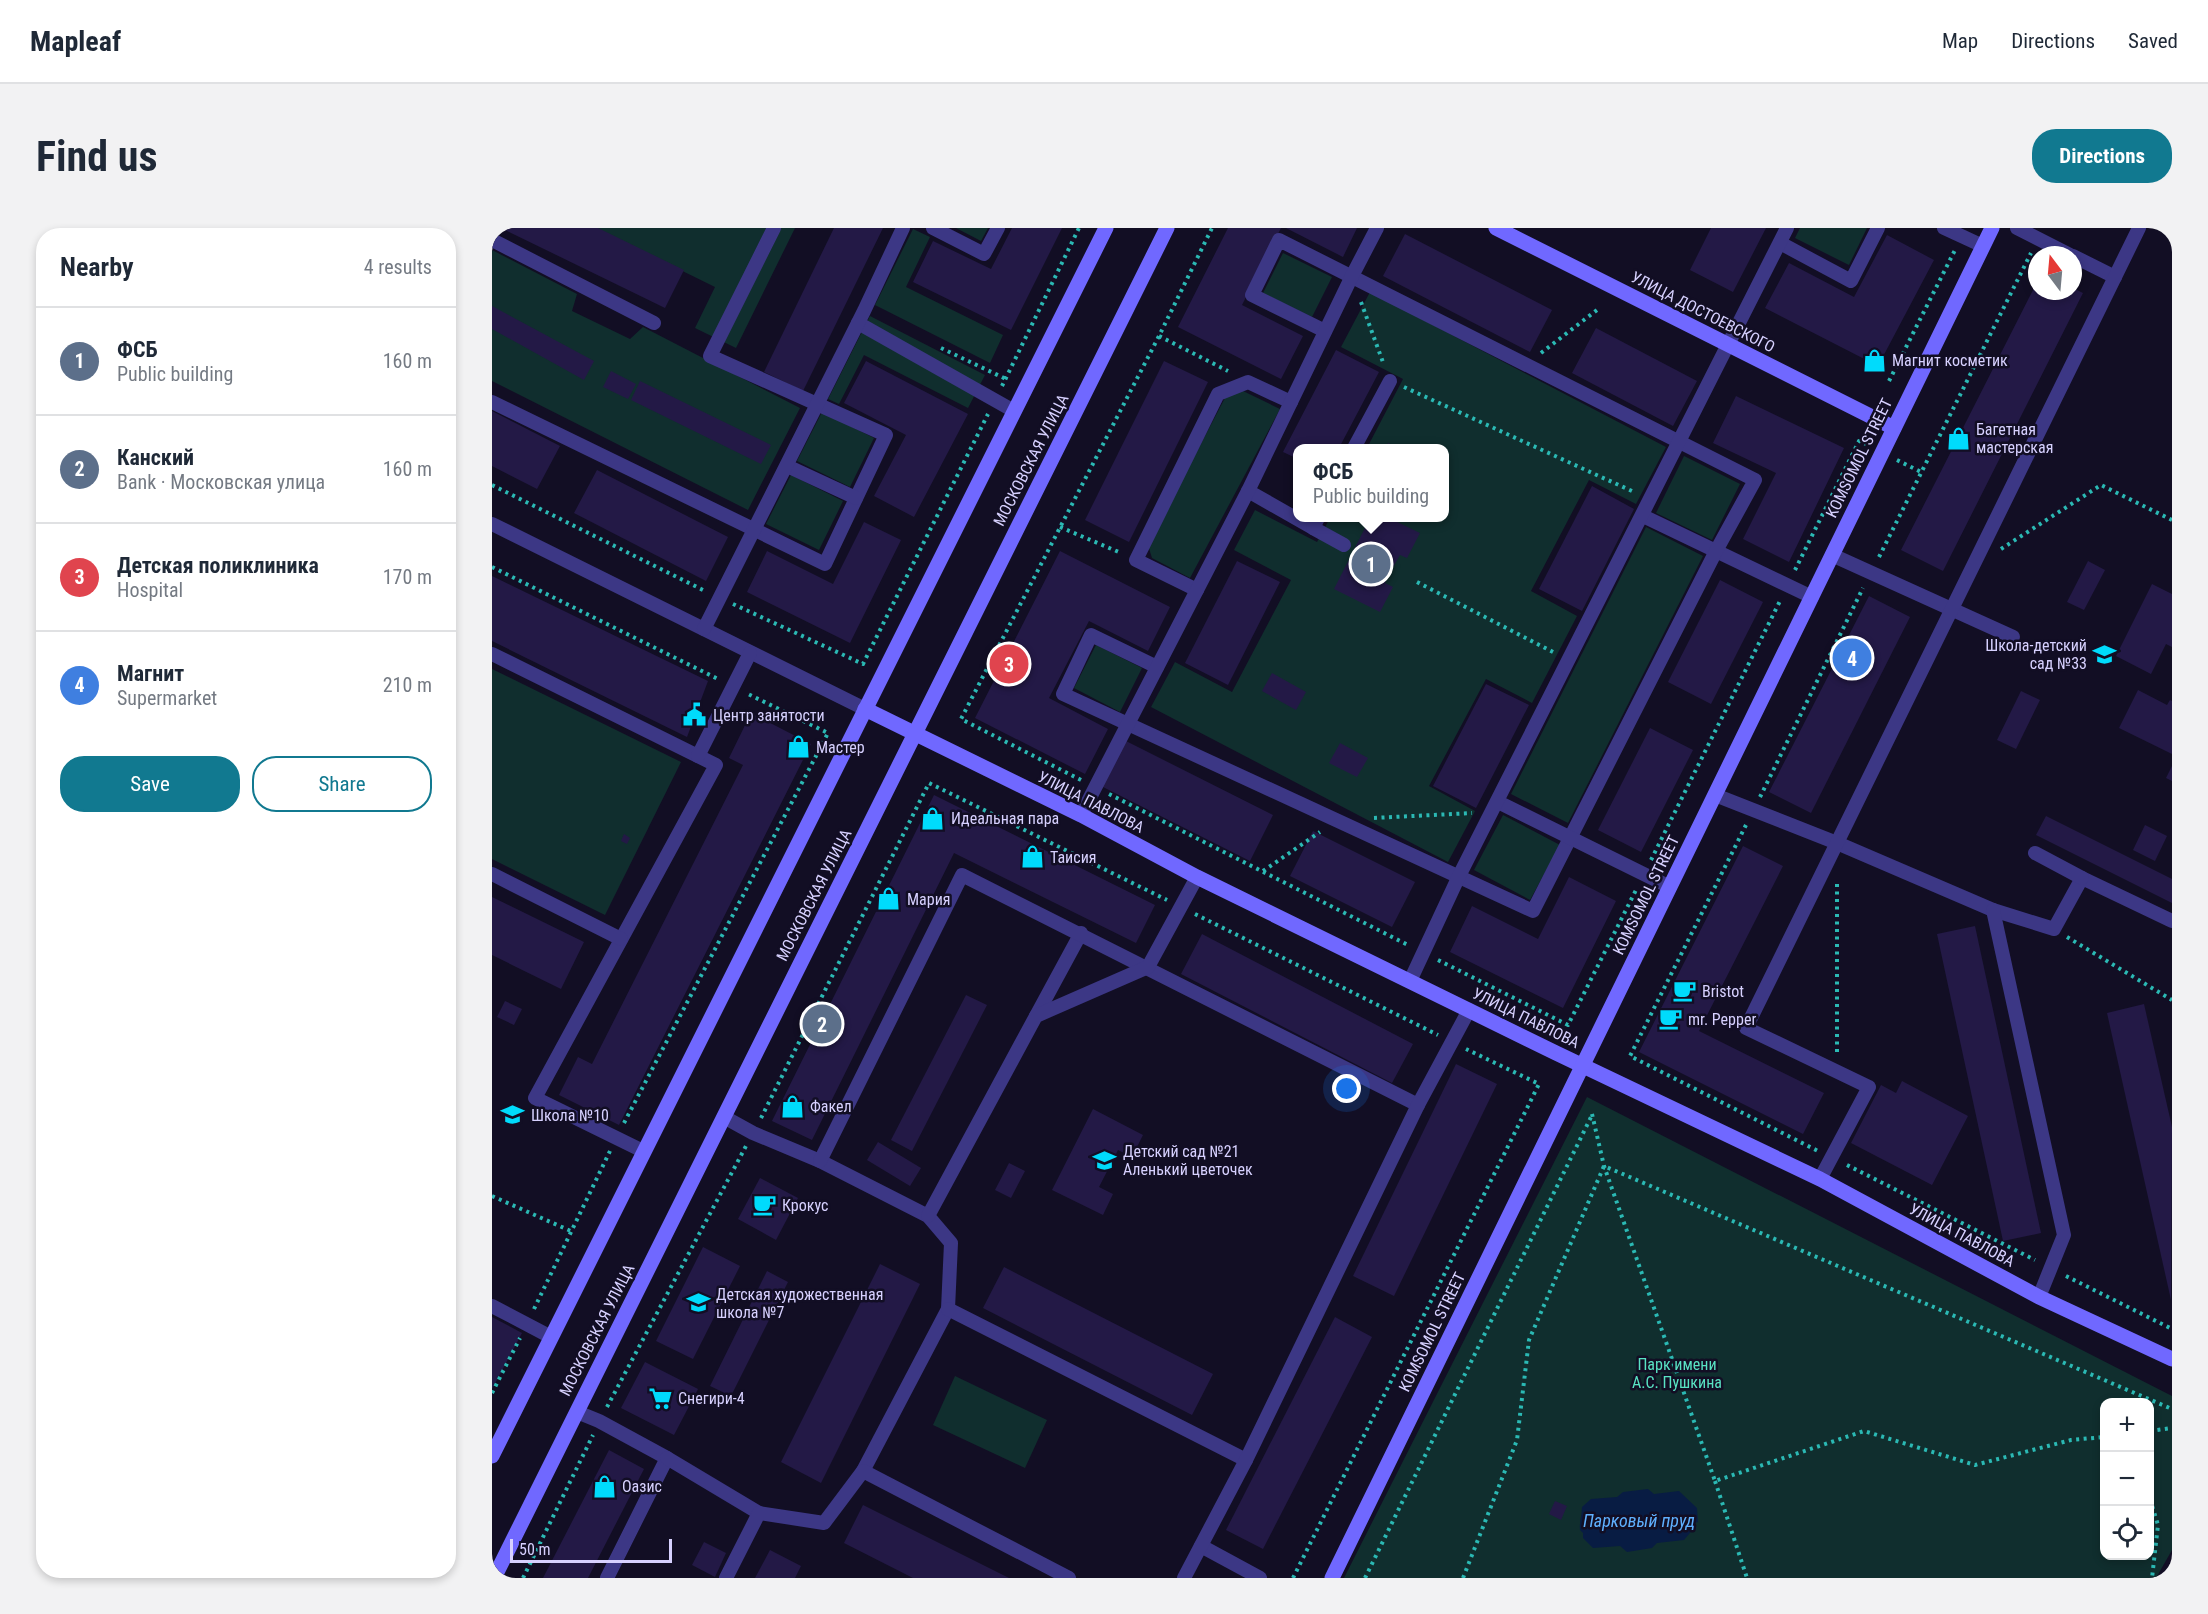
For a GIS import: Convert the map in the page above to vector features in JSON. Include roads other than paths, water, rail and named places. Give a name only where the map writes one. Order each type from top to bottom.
[{"type":"street","points":[[492,1456],[1106,228]]},
{"type":"street","name":"МОСКОВСКАЯ УЛИЦА","points":[[494,1578],[1167,228]]},
{"type":"street","name":"KOMSOMOL STREET","points":[[1332,1578],[1992,228]]},
{"type":"street","name":"УЛИЦА ДОСТОЕВСКОГО","points":[[1500,229],[1894,428]]},
{"type":"street","name":"УЛИЦА ПАВЛОВА","points":[[865,709],[1410,981],[1820,1179],[2039,1297],[2172,1359]]},
{"type":"lane","points":[[492,402],[825,564],[886,435],[710,356],[774,228]]},
{"type":"lane","points":[[704,629],[818,404],[903,228]]},
{"type":"lane","points":[[933,228],[984,254],[998,228]]},
{"type":"lane","points":[[1081,815],[1248,491],[1377,228]]},
{"type":"lane","points":[[1410,981],[1459,876],[1787,228]]},
{"type":"lane","points":[[1780,243],[1851,281],[1878,228]]},
{"type":"lane","points":[[1944,228],[1983,246]]},
{"type":"lane","points":[[2017,228],[2052,246]]},
{"type":"lane","points":[[1820,1179],[1869,1087],[1746,1028],[2139,228]]},
{"type":"lane","points":[[492,240],[654,323]]},
{"type":"lane","points":[[1157,667],[1091,635],[1063,694],[1533,911],[1716,551],[1755,480],[1279,240],[1252,295],[1325,331]]},
{"type":"lane","points":[[2082,261],[2115,278]]},
{"type":"lane","points":[[858,323],[1014,411]]},
{"type":"lane","points":[[1356,444],[1390,381]]},
{"type":"lane","points":[[1197,590],[1136,560],[1218,394],[1248,382],[1290,402]]},
{"type":"lane","points":[[787,466],[856,498]]},
{"type":"lane","points":[[1248,491],[1293,512]]},
{"type":"lane","points":[[1643,516],[1812,597]]},
{"type":"lane","points":[[1315,523],[1344,545]]},
{"type":"lane","points":[[492,524],[865,709]]},
{"type":"lane","points":[[1832,555],[2013,637]]},
{"type":"lane","points":[[698,756],[750,653]]},
{"type":"lane","points":[[492,654],[716,765],[535,1098],[643,1151]]},
{"type":"lane","points":[[1715,795],[1838,843],[1993,910],[2054,929],[2082,878]]},
{"type":"lane","points":[[1498,802],[1670,887]]},
{"type":"lane","points":[[2035,853],[2172,921]]},
{"type":"lane","points":[[492,874],[621,939]]},
{"type":"lane","points":[[820,1161],[962,875],[1081,933],[1418,1105]]},
{"type":"lane","points":[[1036,1016],[1148,967],[1197,876]]},
{"type":"lane","points":[[1993,910],[2064,1235],[2039,1297]]},
{"type":"lane","points":[[928,1216],[1081,933]]},
{"type":"lane","points":[[1184,1578],[1246,1460],[1418,1105],[1469,1010]]},
{"type":"lane","points":[[577,1412],[599,1421],[667,1458],[759,1513],[824,1523],[863,1471],[948,1309],[951,1242],[928,1216],[820,1161],[753,1133],[724,1117]]},
{"type":"lane","points":[[492,1306],[551,1337]]},
{"type":"lane","points":[[948,1309],[1246,1460]]},
{"type":"lane","points":[[607,1578],[667,1458]]},
{"type":"lane","points":[[863,1471],[1069,1578]]},
{"type":"lane","points":[[726,1578],[759,1513]]},
{"type":"lane","points":[[1201,1546],[1260,1578]]},
{"type":"water","name":"Парковый пруд","points":[[1648,1489],[1654,1494],[1679,1491],[1697,1508],[1698,1522],[1684,1540],[1657,1543],[1652,1548],[1627,1552],[1620,1546],[1593,1548],[1583,1538],[1580,1530],[1582,1507],[1591,1499],[1617,1497],[1623,1492]]},
{"type":"place","name":"Магнит косметик","points":[[1874,360]]},
{"type":"place","name":"Багетная мастерская","points":[[1958,438]]},
{"type":"place","name":"ФСБ","points":[[1371,564]]},
{"type":"place","name":"Школа-детский сад №33","points":[[2105,654]]},
{"type":"place","name":"Магнит","points":[[1852,658]]},
{"type":"place","name":"Детская поликлиника","points":[[1009,664]]},
{"type":"place","name":"Центр занятости","points":[[695,715]]},
{"type":"place","name":"Мастер","points":[[798,747]]},
{"type":"place","name":"Идеальная пара","points":[[933,818]]},
{"type":"place","name":"Таисия","points":[[1032,857]]},
{"type":"place","name":"Мария","points":[[889,899]]},
{"type":"place","name":"Bristot","points":[[1684,991]]},
{"type":"place","name":"mr. Pepper","points":[[1670,1019]]},
{"type":"place","name":"Канский","points":[[822,1024]]},
{"type":"place","name":"Факел","points":[[792,1106]]},
{"type":"place","name":"Школа №10","points":[[513,1115]]},
{"type":"place","name":"Детский сад №21 Аленький цветочек","points":[[1105,1160]]},
{"type":"place","name":"Крокус","points":[[764,1205]]},
{"type":"place","name":"Детская художественная школа №7","points":[[698,1303]]},
{"type":"place","name":"Снегири-4","points":[[660,1398]]},
{"type":"place","name":"Оазис","points":[[604,1486]]},
{"type":"park label","name":"Парк имени А.С. Пушкина","points":[[1677,1373]]}]
